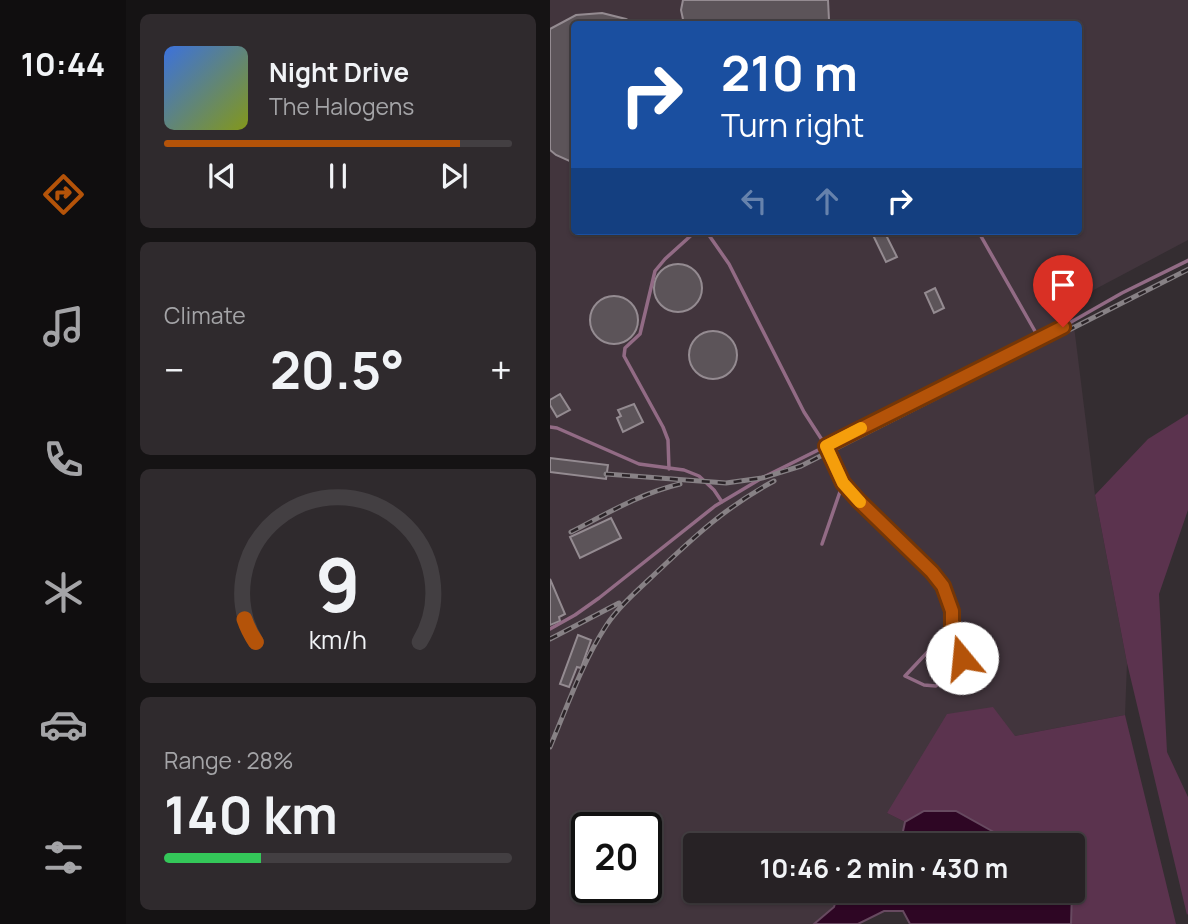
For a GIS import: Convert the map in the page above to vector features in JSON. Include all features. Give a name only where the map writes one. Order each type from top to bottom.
[{"type":"lane","points":[[670,469],[668,440],[663,427],[624,356],[625,348],[640,334],[655,271],[692,235]]},
{"type":"lane","points":[[709,235],[729,264],[843,483],[943,586],[952,611],[952,626],[962,658],[954,671],[936,686],[924,685],[905,676],[952,626]]},
{"type":"lane","points":[[980,235],[1040,340]]},
{"type":"lane","points":[[550,629],[591,604],[715,506],[762,478],[1040,340],[1122,293],[1189,260]]},
{"type":"lane","points":[[550,426],[639,464],[684,470],[699,476],[722,502]]},
{"type":"lane","points":[[822,544],[843,483]]},
{"type":"shaded area","points":[[550,0],[1188,0],[1188,240],[1071,302],[1095,495],[1127,663],[1125,715],[1015,736],[887,813],[905,822],[903,833],[683,833],[683,903],[835,903],[814,924],[550,924]]},
{"type":"shaded area","points":[[1188,414],[1188,510],[1159,594],[1167,752],[1188,797],[1187,915],[1127,663],[1095,495],[1148,439]]},
{"type":"shaded area","points":[[993,707],[1015,736],[1125,715],[1176,924],[1071,924],[1072,903],[1085,903],[1085,833],[995,833],[956,811],[924,811],[905,822],[887,813],[947,714]]},
{"type":"shaded area","points":[[924,811],[956,811],[995,833],[903,833],[905,822]]},
{"type":"shaded area","points":[[835,903],[1072,903],[1071,924],[910,924],[903,911],[884,911],[858,924],[814,924]]},
{"type":"building","points":[[683,0],[828,0],[829,20],[683,21],[681,10]]},
{"type":"building","points":[[602,13],[630,21],[571,21],[571,162],[550,150],[550,29],[576,15]]},
{"type":"building","points":[[873,235],[886,235],[897,257],[886,262]]},
{"type":"building","points":[[678,264],[695,271],[702,288],[695,305],[678,312],[661,305],[654,288],[661,271]]},
{"type":"building","points":[[935,288],[944,308],[934,313],[925,293]]},
{"type":"building","points":[[614,296],[623,297],[631,303],[637,311],[637,329],[631,337],[623,343],[614,344],[605,343],[597,337],[591,329],[590,320],[591,311],[597,303],[605,297]]},
{"type":"building","points":[[713,331],[722,332],[730,338],[736,346],[736,364],[730,372],[722,378],[713,379],[704,378],[696,372],[690,364],[689,355],[690,346],[696,338],[704,332]]},
{"type":"building","points":[[560,394],[570,410],[557,417],[550,400]]},
{"type":"building","points":[[634,404],[643,422],[623,432],[617,418],[621,416],[618,410]]},
{"type":"building","points":[[550,458],[608,465],[606,479],[550,472]]},
{"type":"building","points":[[611,518],[621,538],[580,558],[570,537]]},
{"type":"building","points":[[550,579],[565,614],[559,617],[560,621],[550,625]]},
{"type":"building","points":[[578,635],[591,640],[581,668],[577,667],[569,687],[560,684]]},
{"type":"railway","points":[[606,474],[726,483],[762,478],[801,466],[1189,269]]},
{"type":"railway","points":[[550,747],[575,685],[606,626],[617,612],[636,591],[712,522],[774,481]]},
{"type":"railway","points":[[571,532],[638,498],[680,484]]},
{"type":"railway","points":[[550,639],[619,603]]},
{"type":"slow traffic","points":[[860,502],[843,483],[826,446],[861,428]]},
{"type":"route","points":[[962,658],[952,626],[952,611],[943,586],[843,483],[826,446],[1063,327]]}]
